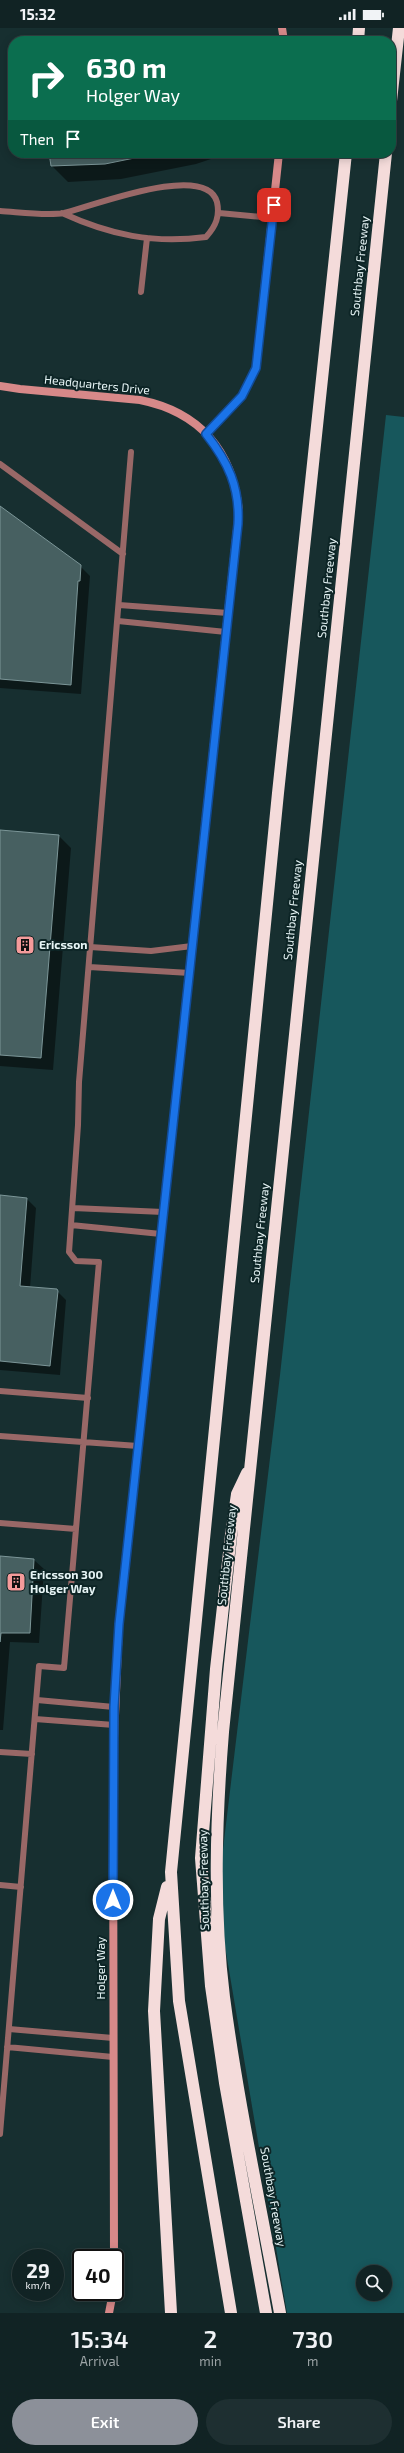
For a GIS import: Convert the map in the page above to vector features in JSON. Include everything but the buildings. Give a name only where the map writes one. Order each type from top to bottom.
[{"type":"highway","points":[[396,56],[399,28]]},
{"type":"highway","name":"Southbay Freeway","points":[[231,2313],[179,2001],[170,1872],[277,801],[345,158]]},
{"type":"highway","name":"Southbay Freeway","points":[[280,2313],[224,1997],[217,1899],[217,1812],[251,1464],[385,158]]},
{"type":"highway","points":[[251,1464],[237,1494],[230,1535],[215,1684],[201,1858],[211,1986],[225,2083],[266,2313]]},
{"type":"highway","points":[[170,1872],[159,1919],[154,2012],[171,2313]]},
{"type":"street","points":[[206,434],[242,396],[256,368],[279,158]]},
{"type":"street","name":"Headquarters Drive","points":[[0,386],[20,390],[140,400],[159,404],[186,417],[206,434]]},
{"type":"street","name":"Holger Way","points":[[114,2249],[114,1707],[119,1624],[238,524],[237,487],[229,466],[206,434]]},
{"type":"street","points":[[109,2313],[111,2301]]},
{"type":"lane","points":[[0,211],[62,213],[102,229],[126,236],[168,241],[206,237],[213,228],[219,213],[215,196],[206,188],[187,186],[149,188],[110,197],[62,213]]},
{"type":"lane","points":[[219,213],[273,218]]},
{"type":"lane","points":[[141,292],[147,238]]},
{"type":"lane","points":[[0,2134],[40,1666],[64,1668],[99,1262],[76,1261],[69,1252],[73,1208],[79,1082],[131,452]]},
{"type":"lane","points":[[0,464],[123,554]]},
{"type":"lane","points":[[119,605],[228,613]]},
{"type":"lane","points":[[118,622],[226,632]]},
{"type":"lane","points":[[90,947],[151,951],[192,946]]},
{"type":"lane","points":[[89,967],[190,973]]},
{"type":"lane","points":[[73,1208],[163,1212]]},
{"type":"lane","points":[[71,1226],[161,1234]]},
{"type":"lane","points":[[0,1391],[88,1398]]},
{"type":"lane","points":[[0,1436],[138,1446]]},
{"type":"lane","points":[[0,1523],[76,1529]]},
{"type":"lane","points":[[37,1700],[114,1707]]},
{"type":"lane","points":[[35,1719],[114,1725]]},
{"type":"lane","points":[[0,1752],[32,1754]]},
{"type":"lane","points":[[0,1885],[21,1887]]},
{"type":"lane","points":[[9,2030],[113,2038]]},
{"type":"lane","points":[[7,2047],[113,2057]]},
{"type":"shaded area","points":[[386,415],[404,417],[404,2313],[287,2313],[217,1899],[280,1375]]},
{"type":"place","name":"Ericsson","points":[[25,945]]},
{"type":"place","name":"Ericsson 300 Holger Way","points":[[16,1582]]},
{"type":"route","points":[[113,1900],[114,1707],[119,1624],[239,511],[237,487],[229,466],[219,450],[206,434],[242,396],[251,381],[256,368],[274,205]]}]
